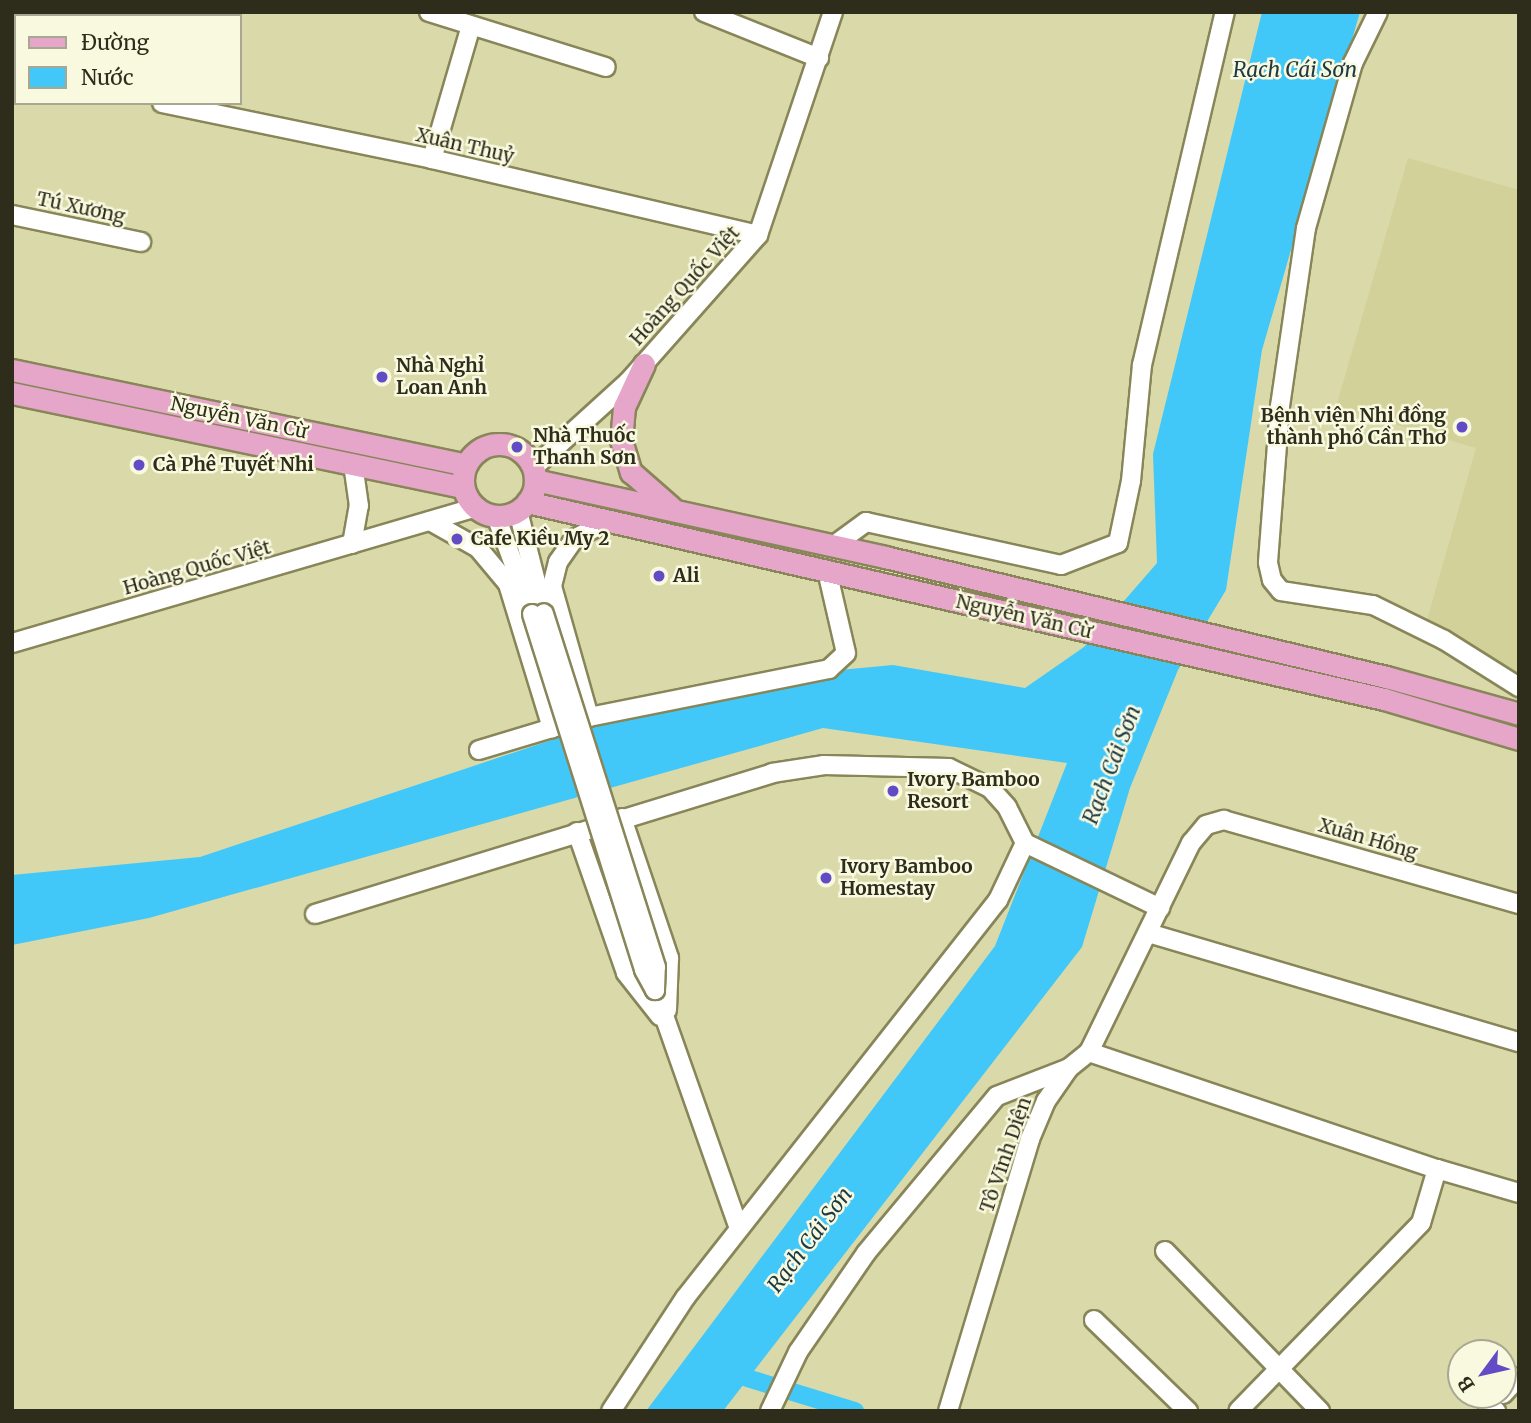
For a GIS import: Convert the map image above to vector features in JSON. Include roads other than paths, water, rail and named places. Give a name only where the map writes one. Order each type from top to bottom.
[{"type":"main road","points":[[644,364],[624,407],[621,440],[631,472],[659,500],[678,512]]},
{"type":"main road","name":"Nguyễn Văn Cừ","points":[[12,370],[466,465]]},
{"type":"main road","name":"Nguyễn Văn Cừ","points":[[12,393],[463,487]]},
{"type":"main road","points":[[495,444],[518,450],[534,474],[523,506],[496,516],[474,508],[463,487],[466,465],[474,454],[495,444]]},
{"type":"main road","name":"Nguyễn Văn Cừ","points":[[534,474],[678,512],[885,557],[1386,677],[1519,714]]},
{"type":"main road","name":"Nguyễn Văn Cừ","points":[[523,506],[608,520],[1384,699],[1519,739]]},
{"type":"street","points":[[429,12],[606,67]]},
{"type":"street","points":[[704,12],[819,58]]},
{"type":"street","name":"Hoàng Quốc Việt","points":[[534,474],[644,364],[758,235],[833,12]]},
{"type":"street","points":[[833,545],[866,522],[1061,565],[1118,542],[1131,481],[1142,365],[1225,12]]},
{"type":"street","points":[[1378,12],[1353,63],[1306,228],[1280,406],[1268,563],[1272,580],[1281,591],[1373,606],[1444,640],[1519,687]]},
{"type":"street","points":[[432,159],[471,26]]},
{"type":"street","name":"Xuân Thuỷ","points":[[172,105],[432,159],[758,235]]},
{"type":"street","name":"Tú Xương","points":[[12,215],[141,242]]},
{"type":"street","points":[[352,544],[359,506],[353,464]]},
{"type":"street","points":[[523,506],[538,614]]},
{"type":"street","name":"Hoàng Quốc Việt","points":[[12,643],[474,508]]},
{"type":"street","points":[[496,516],[538,614],[656,967],[655,990],[666,1024],[739,1228]]},
{"type":"street","points":[[589,717],[552,586],[558,562],[574,540],[608,520]]},
{"type":"street","points":[[430,521],[478,548],[504,578],[552,728]]},
{"type":"street","points":[[479,750],[589,717],[829,669],[841,662],[846,653],[844,635],[827,571]]},
{"type":"street","points":[[315,914],[772,773],[824,765],[894,763],[949,768],[990,788],[1007,807],[1025,843],[1160,908]]},
{"type":"street","points":[[622,818],[669,958],[666,1024]]},
{"type":"street","name":"Xuân Hồng","points":[[1206,825],[1224,820],[1519,904]]},
{"type":"street","name":"Tô Vĩnh Diện","points":[[948,1411],[1030,1139],[1046,1101],[1069,1068],[1089,1052],[1191,843],[1206,825]]},
{"type":"street","points":[[576,832],[626,973],[666,1024]]},
{"type":"street","points":[[611,1411],[685,1298],[998,900],[1025,843]]},
{"type":"street","points":[[1148,933],[1519,1042]]},
{"type":"street","points":[[1089,1052],[1437,1170],[1519,1193]]},
{"type":"street","points":[[770,1411],[796,1356],[866,1253],[997,1096],[1069,1068]]},
{"type":"street","points":[[1238,1411],[1421,1223],[1437,1170]]},
{"type":"street","points":[[1165,1251],[1278,1371],[1320,1411]]},
{"type":"street","points":[[1094,1320],[1188,1411]]},
{"type":"water","name":"Rạch Cái Sơn","points":[[1262,12],[1360,12],[1262,350],[1226,590],[1178,670],[1130,788],[1082,947],[723,1411],[646,1411],[995,946],[1067,763],[823,728],[149,918],[12,945],[12,875],[200,857],[732,680],[893,665],[1025,688],[1084,647],[1157,563],[1153,454]]},
{"type":"waterway","points":[[747,1378],[855,1411]]},
{"type":"place","name":"Nhà Nghỉ Loan Anh","points":[[382,377]]},
{"type":"place","name":"Bệnh viện Nhi đồng thành phố Cần Thơ","points":[[1462,427]]},
{"type":"place","name":"Nhà Thuốc Thanh Sơn","points":[[517,447]]},
{"type":"place","name":"Cà Phê Tuyết Nhi","points":[[139,465]]},
{"type":"place","name":"Cafe Kiều My 2","points":[[457,539]]},
{"type":"place","name":"Ali","points":[[659,576]]},
{"type":"place","name":"Ivory Bamboo Resort","points":[[893,791]]},
{"type":"place","name":"Ivory Bamboo Homestay","points":[[826,878]]}]
